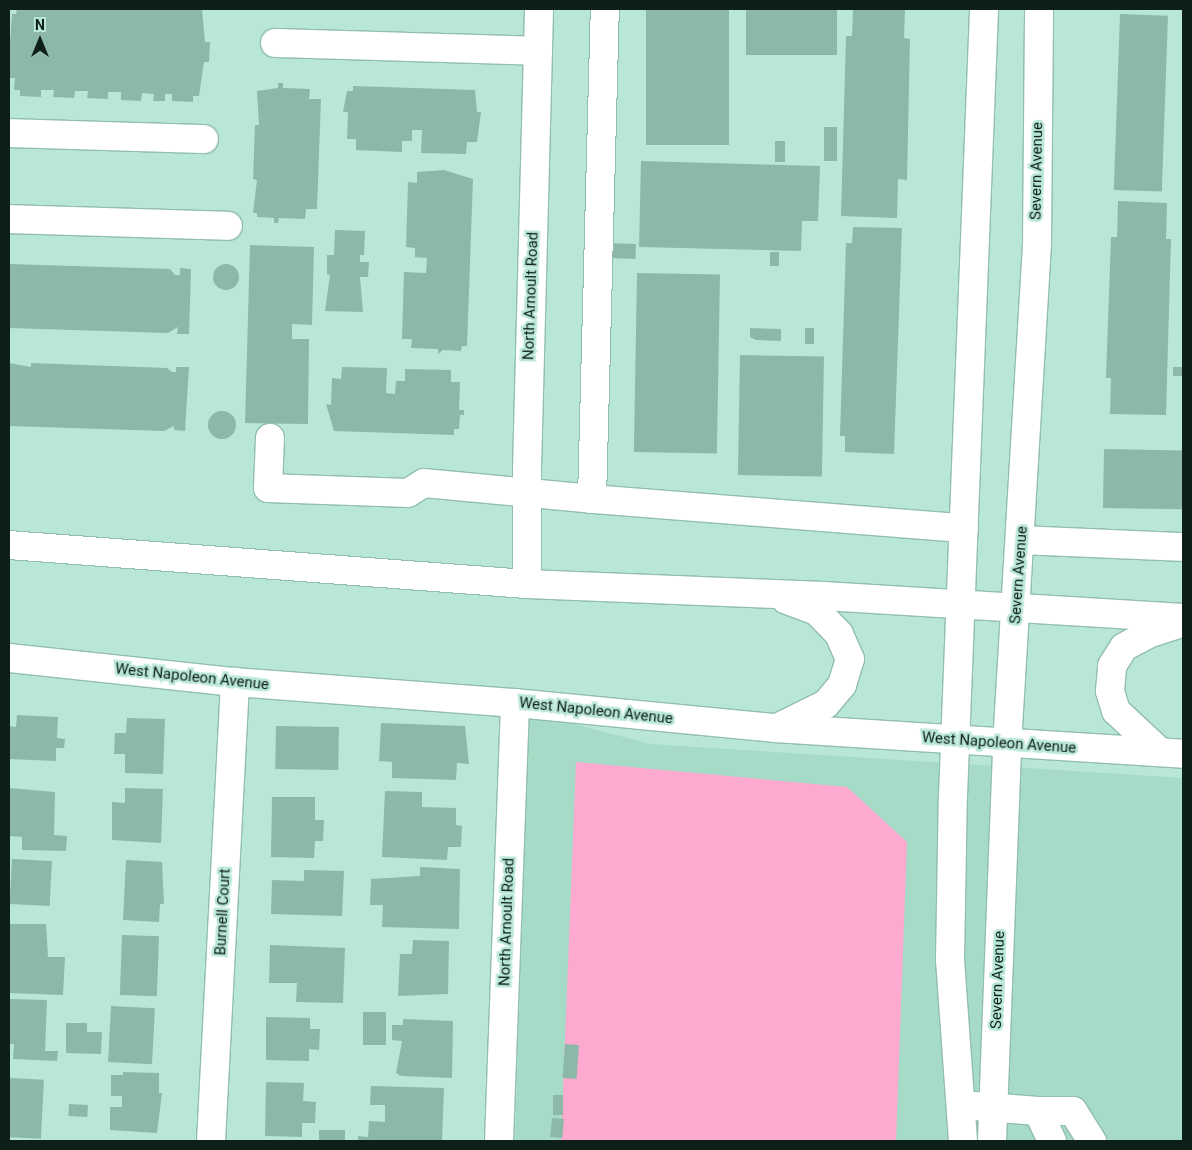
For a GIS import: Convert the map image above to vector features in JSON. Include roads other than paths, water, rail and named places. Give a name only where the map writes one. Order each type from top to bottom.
[{"type":"street","name":"North Arnoult Road","points":[[528,584],[538,494],[539,9]]},
{"type":"street","points":[[592,499],[605,9]]},
{"type":"street","points":[[963,1141],[950,960],[959,605],[964,528],[984,9]]},
{"type":"street","name":"Severn Avenue","points":[[992,1141],[1007,745],[1022,540],[1037,244],[1039,9]]},
{"type":"street","points":[[275,43],[538,51]]},
{"type":"street","points":[[9,133],[204,139]]},
{"type":"street","points":[[9,219],[228,226]]},
{"type":"street","points":[[270,438],[268,488],[408,492],[424,484],[964,528]]},
{"type":"street","points":[[1022,540],[1183,547]]},
{"type":"street","points":[[9,545],[528,584],[1183,618]]},
{"type":"street","points":[[772,596],[817,611],[839,634],[850,659],[842,685],[826,704],[775,728]]},
{"type":"street","points":[[1172,753],[1116,711],[1110,691],[1112,666],[1124,647],[1148,634],[1183,623]]},
{"type":"street","name":"West Napoleon Avenue","points":[[9,658],[235,682],[515,703],[775,728],[1007,745],[1172,753]]},
{"type":"street","name":"Burnell Court","points":[[211,1141],[235,682]]},
{"type":"street","name":"North Arnoult Road","points":[[499,1141],[515,703]]},
{"type":"street","points":[[961,1105],[1073,1111],[1092,1141]]},
{"type":"street","points":[[1038,1110],[1052,1141]]}]
